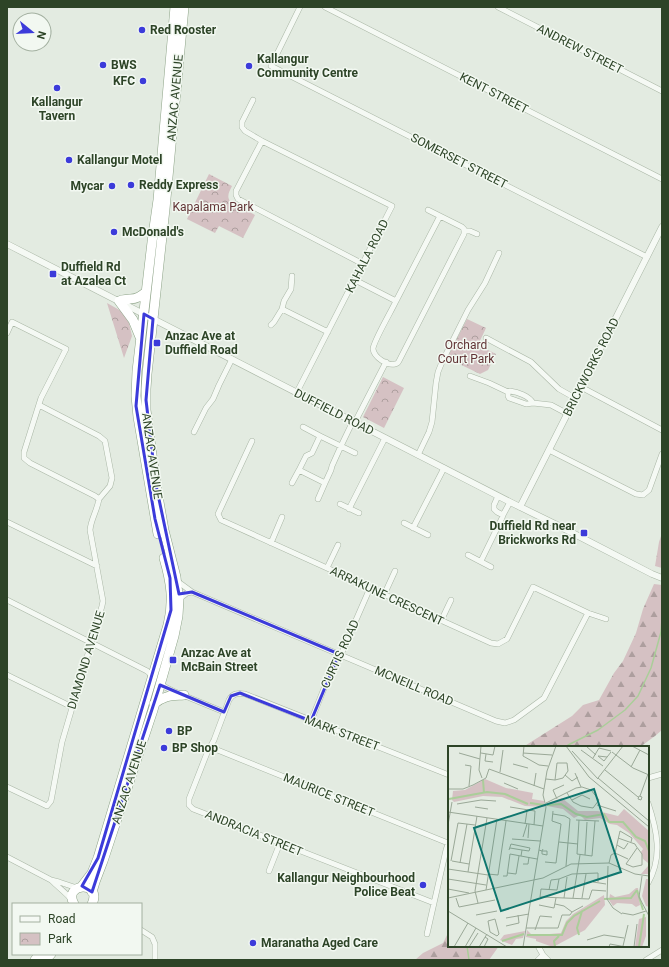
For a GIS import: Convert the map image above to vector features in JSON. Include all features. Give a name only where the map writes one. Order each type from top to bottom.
[{"type":"highway","name":"ANZAC AVENUE","points":[[72,902],[74,891],[89,877],[95,864],[170,617],[172,594],[170,578],[155,519],[138,417],[136,389],[146,292],[158,200],[174,7]]},
{"type":"highway","name":"ANZAC AVENUE","points":[[92,892],[104,861],[161,684],[177,626],[179,599],[160,510],[146,410],[146,389],[184,7]]},
{"type":"highway","points":[[141,338],[135,323],[120,301],[123,299],[138,298],[146,292]]},
{"type":"highway","points":[[154,704],[167,696],[184,695]]},
{"type":"highway","points":[[80,887],[88,888],[92,892],[94,895],[93,903]]},
{"type":"street","name":"SOMERSET STREET","points":[[300,7],[270,66],[647,257]]},
{"type":"street","name":"KENT STREET","points":[[325,7],[662,179]]},
{"type":"street","name":"ANDREW STREET","points":[[498,7],[662,91]]},
{"type":"street","name":"KAHALA ROAD","points":[[254,100],[242,122],[242,127],[245,131],[392,206],[297,392]]},
{"type":"street","points":[[262,141],[236,191],[238,199],[363,264]]},
{"type":"street","points":[[428,210],[440,216],[462,227],[464,231],[463,238],[399,361],[393,365],[375,354],[374,346],[440,216]]},
{"type":"street","name":"BRICKWORKS ROAD","points":[[520,507],[662,227]]},
{"type":"street","points":[[464,231],[470,231],[478,234]]},
{"type":"street","name":"DUFFIELD ROAD","points":[[7,244],[498,496],[662,578]]},
{"type":"street","points":[[418,455],[432,422],[438,372],[468,310],[485,283],[499,252]]},
{"type":"street","points":[[271,325],[284,310],[284,301],[291,289],[292,276]]},
{"type":"street","points":[[355,280],[396,301]]},
{"type":"street","points":[[284,310],[328,332]]},
{"type":"street","points":[[7,333],[12,322],[66,349],[39,405],[24,452],[24,458],[30,463],[95,496],[98,499],[110,486],[112,478],[105,441],[99,436],[39,405]]},
{"type":"street","points":[[486,338],[531,362],[559,389],[575,398]]},
{"type":"street","points":[[194,432],[206,408],[213,399],[232,359]]},
{"type":"street","points":[[318,499],[332,470],[332,466],[341,446],[386,362]]},
{"type":"street","points":[[470,376],[508,392],[517,392],[530,398],[533,403]]},
{"type":"street","points":[[581,387],[662,430]]},
{"type":"street","points":[[508,392],[508,396],[511,399],[526,404],[533,403],[554,407],[567,415]]},
{"type":"street","points":[[304,427],[354,454]]},
{"type":"street","points":[[292,483],[306,456],[312,453],[320,436]]},
{"type":"street","points":[[349,508],[385,438]]},
{"type":"street","name":"ARRAKUNE CRESCENT","points":[[252,441],[218,514],[221,520],[490,643],[498,644],[507,639],[533,587],[588,613],[606,619]]},
{"type":"street","points":[[549,450],[636,494],[643,495],[649,490],[662,454]]},
{"type":"street","points":[[413,528],[444,468]]},
{"type":"street","points":[[299,470],[325,483]]},
{"type":"street","points":[[498,496],[494,509],[503,515]]},
{"type":"street","name":"DIAMOND AVENUE","points":[[7,787],[47,806],[51,801],[62,742],[102,606],[97,566],[90,530],[90,524],[98,507],[98,499]]},
{"type":"street","points":[[481,561],[510,502]]},
{"type":"street","points":[[340,504],[359,513]]},
{"type":"street","points":[[271,543],[282,517]]},
{"type":"street","points":[[7,522],[97,566]]},
{"type":"street","points":[[404,523],[428,535]]},
{"type":"street","points":[[327,568],[338,545]]},
{"type":"street","points":[[468,555],[491,567]]},
{"type":"street","points":[[384,595],[395,571]]},
{"type":"street","name":"MCNEILL ROAD","points":[[176,581],[192,592],[496,721],[505,723],[519,717],[544,698],[588,613]]},
{"type":"street","name":"CURTIS ROAD","points":[[311,721],[337,656],[342,652],[370,588]]},
{"type":"street","points":[[179,599],[187,593],[192,592]]},
{"type":"street","points":[[7,600],[148,671],[161,684],[173,691],[224,712]]},
{"type":"street","points":[[441,621],[451,600]]},
{"type":"street","points":[[7,675],[72,707]]},
{"type":"street","name":"MARK STREET","points":[[235,694],[245,694],[448,775]]},
{"type":"street","name":"ANDRACIA STREET","points":[[235,694],[231,696],[229,700],[189,799],[188,805],[193,809],[434,903]]},
{"type":"street","name":"MAURICE STREET","points":[[210,747],[448,842]]},
{"type":"street","points":[[649,778],[662,774]]},
{"type":"street","points":[[649,806],[654,821],[657,857],[654,871],[649,881]]},
{"type":"street","points":[[269,871],[280,843]]},
{"type":"street","points":[[427,934],[448,846]]},
{"type":"street","points":[[7,857],[51,880],[80,887]]},
{"type":"street","points":[[51,880],[56,886],[67,893],[72,902]]},
{"type":"street","points":[[142,931],[152,937],[155,944],[155,960]]},
{"type":"street","points":[[539,947],[548,960]]},
{"type":"street","points":[[646,960],[662,950]]},
{"type":"street","points":[[538,960],[543,955]]},
{"type":"highlighted area","points":[[144,314],[153,319],[146,400],[156,485],[179,594],[192,592],[339,654],[311,721],[240,693],[231,696],[224,712],[160,685],[92,892],[82,886],[98,858],[171,610],[170,578],[155,519],[136,406]]},
{"type":"green space","name":"Kapalama Park","points":[[209,174],[232,186],[228,194],[229,200],[255,215],[243,238],[219,226],[215,233],[187,219]]},
{"type":"green space","points":[[107,303],[123,312],[129,323],[132,336],[124,358]]},
{"type":"green space","name":"Orchard Court Park","points":[[467,319],[486,328],[478,345],[496,354],[488,370],[480,374],[447,358]]},
{"type":"green space","points":[[383,377],[404,388],[384,428],[363,417]]},
{"type":"green space","points":[[662,533],[662,568],[655,566]]},
{"type":"green space","points":[[654,584],[662,585],[662,730],[641,746],[525,746],[572,716],[583,705],[599,700],[614,673],[623,661],[636,633],[643,609]]},
{"type":"green space","points":[[448,933],[448,947],[498,947],[489,960],[415,960],[423,953],[443,943]]},
{"type":"waterway","points":[[567,746],[598,730],[625,710],[638,696],[651,668],[661,632],[662,619]]},
{"type":"waterway","points":[[467,947],[469,960]]},
{"type":"place","name":"Red Rooster","points":[[142,30]]},
{"type":"place","name":"BWS","points":[[103,65]]},
{"type":"place","name":"Kallangur Community Centre","points":[[249,66]]},
{"type":"place","name":"KFC","points":[[143,81]]},
{"type":"place","name":"Kallangur Tavern","points":[[57,88]]},
{"type":"place","name":"Kallangur Motel","points":[[69,160]]},
{"type":"place","name":"Reddy Express","points":[[131,185]]},
{"type":"place","name":"Mycar","points":[[112,186]]},
{"type":"place","name":"McDonald's","points":[[114,232]]},
{"type":"place","name":"Duffield Rd at Azalea Ct","points":[[53,274]]},
{"type":"place","name":"Anzac Ave at Duffield Road","points":[[157,343]]},
{"type":"place","name":"Duffield Rd near Brickworks Rd","points":[[584,533]]},
{"type":"place","name":"Anzac Ave at McBain Street","points":[[173,660]]},
{"type":"place","name":"BP","points":[[169,731]]},
{"type":"place","name":"BP Shop","points":[[164,748]]},
{"type":"place","name":"Kallangur Neighbourhood Police Beat","points":[[423,885]]},
{"type":"place","name":"Maranatha Aged Care","points":[[253,943]]}]
